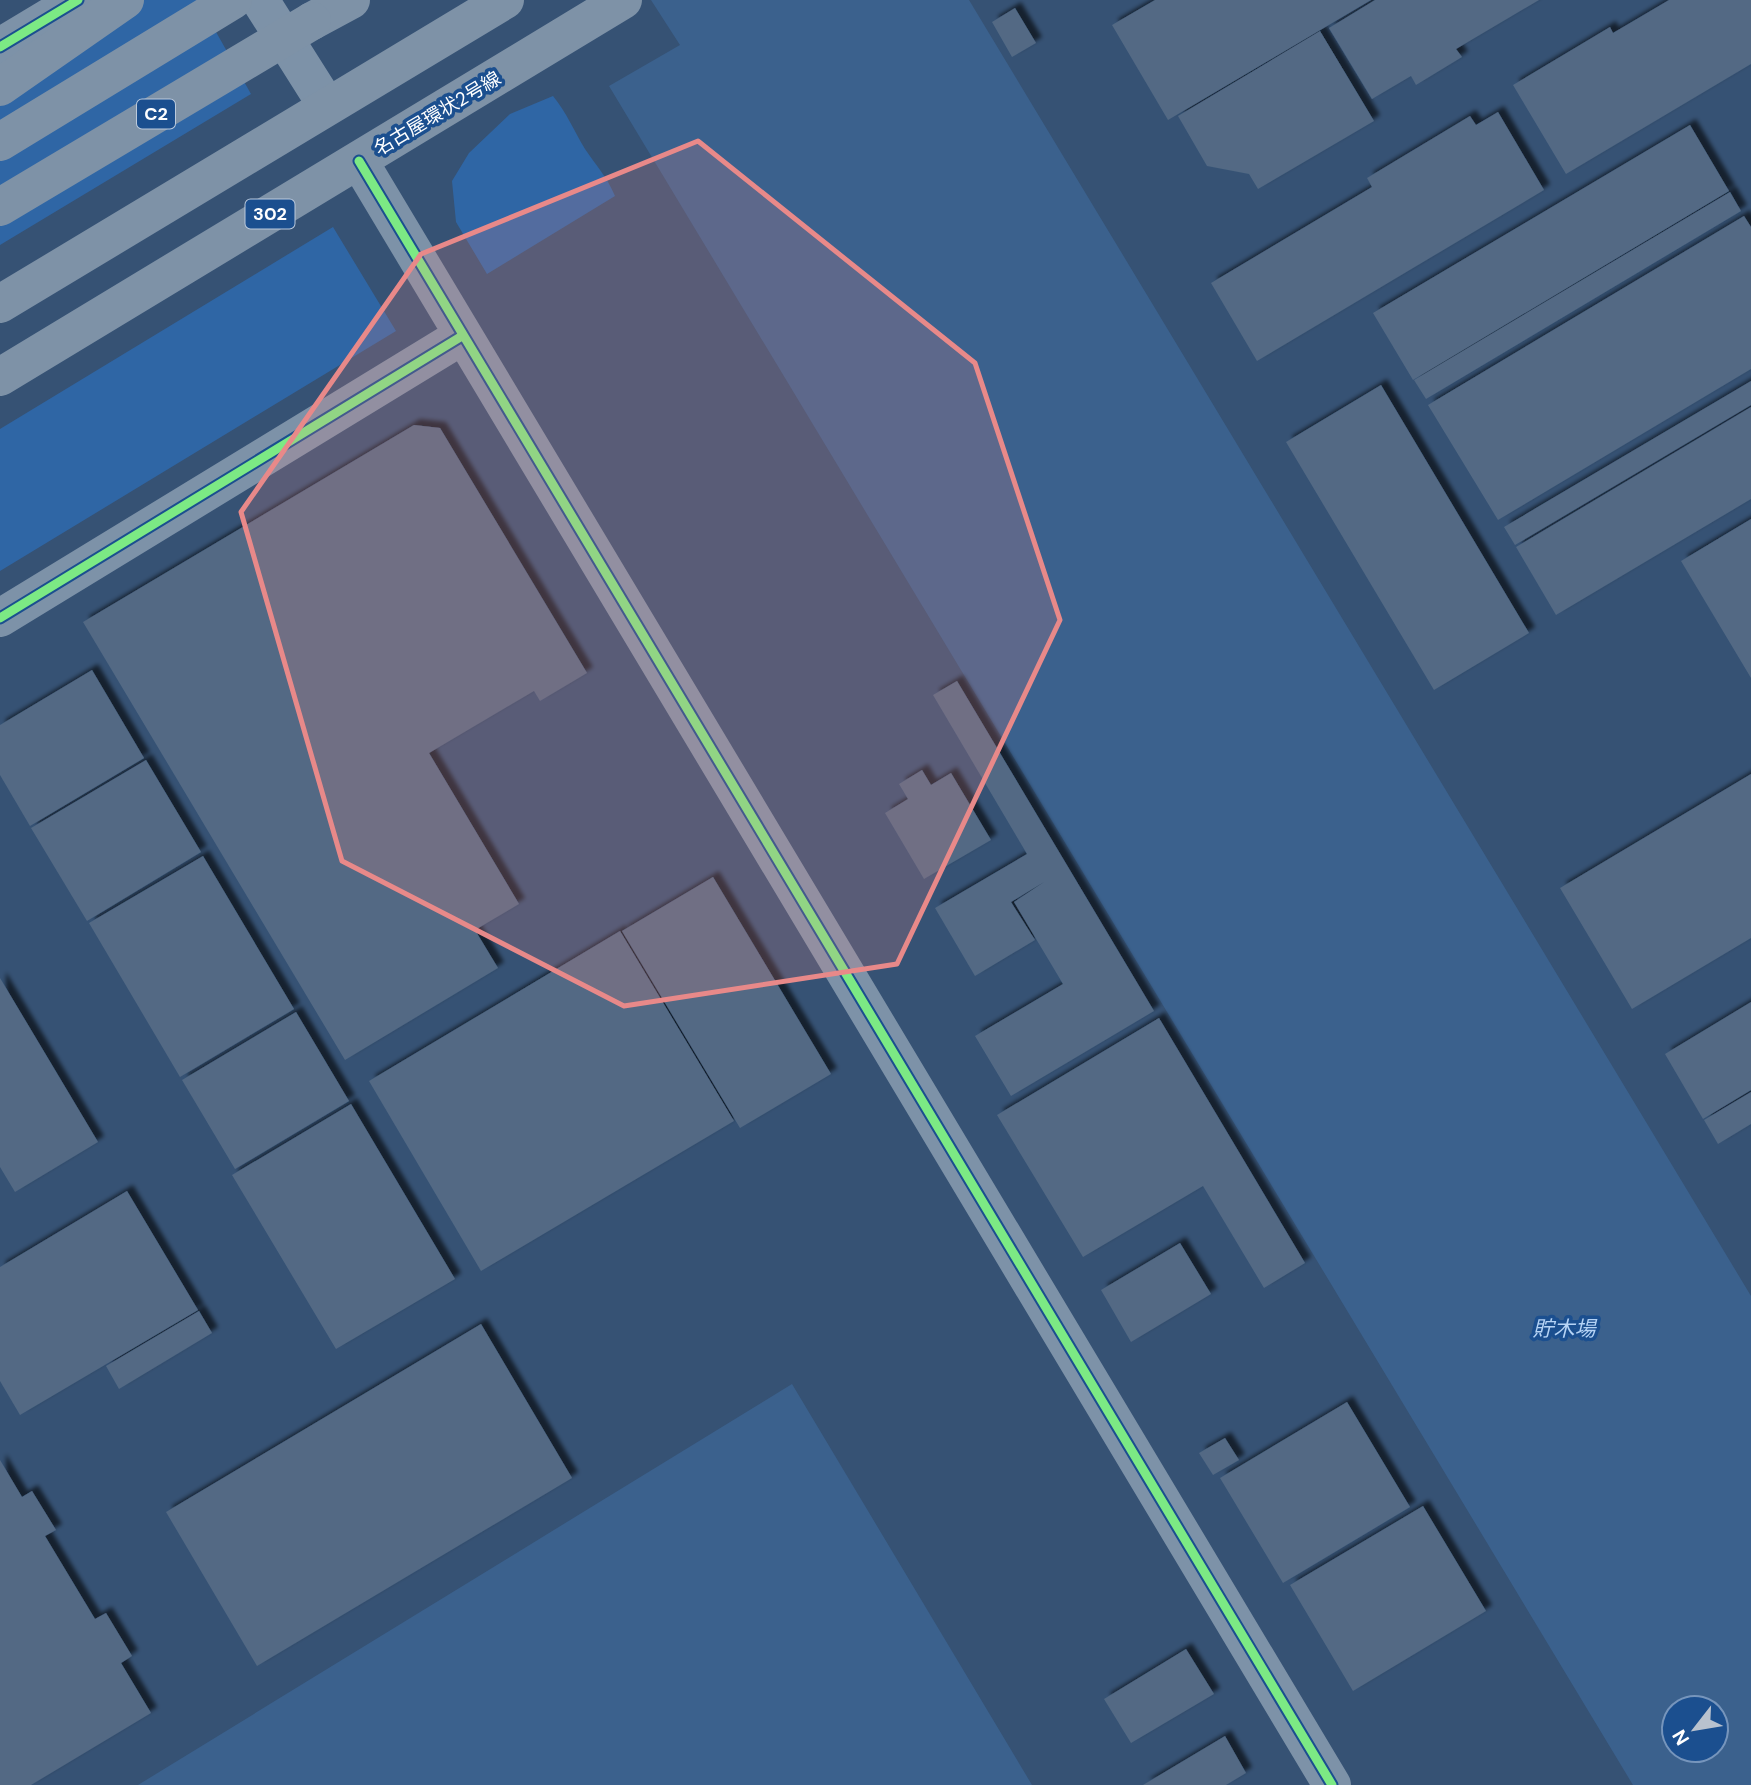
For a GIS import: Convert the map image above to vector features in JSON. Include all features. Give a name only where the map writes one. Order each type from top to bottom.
[{"type":"highway","points":[[0,87],[125,0]]},
{"type":"highway","points":[[0,142],[233,0]]},
{"type":"highway","points":[[312,21],[342,0]]},
{"type":"highway","points":[[312,21],[351,0]]},
{"type":"highway","points":[[0,304],[505,0]]},
{"type":"highway","name":"名古屋環状2号線","points":[[0,377],[623,0]]},
{"type":"highway","name":"C2","points":[[0,207],[312,21]]},
{"type":"street","points":[[0,47],[78,0]]},
{"type":"street","points":[[260,0],[327,106]]},
{"type":"street","points":[[359,161],[1332,1785]]},
{"type":"street","points":[[0,618],[462,336]]},
{"type":"highlighted area","points":[[698,141],[975,363],[1060,620],[897,964],[624,1006],[342,861],[241,512],[421,254]]},
{"type":"shaded area","points":[[134,0],[198,0],[251,94],[0,245],[0,78]]},
{"type":"shaded area","points":[[553,96],[615,196],[487,274],[456,222],[452,181],[469,153],[510,114]]},
{"type":"shaded area","points":[[333,227],[396,331],[0,571],[0,429]]},
{"type":"water","name":"貯木場","points":[[651,0],[969,0],[1751,1296],[1751,1785],[1633,1785],[609,86],[680,45]]},
{"type":"water","points":[[792,1384],[1032,1785],[138,1785]]},
{"type":"building","points":[[1155,0],[1371,0],[1168,120],[1112,25]]},
{"type":"building","points":[[1375,0],[1539,0],[1456,49],[1462,57],[1416,85],[1411,76],[1372,99],[1329,28]]},
{"type":"building","points":[[1669,0],[1751,0],[1751,64],[1566,174],[1513,85],[1610,27],[1613,33]]},
{"type":"building","points":[[1015,8],[1036,43],[1012,57],[992,22]]},
{"type":"building","points":[[1320,31],[1374,121],[1258,189],[1249,174],[1207,166],[1178,116]]},
{"type":"building","points":[[1498,112],[1544,190],[1257,361],[1211,283],[1372,187],[1367,178],[1470,116],[1476,125]]},
{"type":"building","points":[[1690,125],[1729,191],[1413,380],[1373,313]]},
{"type":"building","points":[[1730,192],[1741,211],[1426,399],[1414,380]]},
{"type":"building","points":[[1744,216],[1751,227],[1751,369],[1498,520],[1428,405]]},
{"type":"building","points":[[1751,381],[1751,405],[1515,545],[1504,527]]},
{"type":"building","points":[[1381,385],[1529,633],[1434,690],[1286,442]]},
{"type":"building","points":[[1751,407],[1751,499],[1556,615],[1516,547]]},
{"type":"building","points":[[414,425],[440,428],[587,673],[540,701],[534,691],[429,753],[519,904],[475,930],[498,968],[345,1060],[83,622]]},
{"type":"building","points":[[1751,519],[1751,678],[1681,561]]},
{"type":"building","points":[[92,670],[144,758],[30,826],[0,775],[0,725]]},
{"type":"building","points":[[957,681],[1154,1011],[1011,1096],[975,1036],[1063,984],[1014,902],[1044,882],[1011,902],[1035,940],[975,976],[935,908],[1027,854],[933,695]]},
{"type":"building","points":[[146,760],[201,852],[87,921],[31,828]]},
{"type":"building","points":[[922,770],[931,785],[951,773],[991,840],[924,879],[885,813],[908,799],[899,784]]},
{"type":"building","points":[[1751,774],[1751,938],[1632,1009],[1560,888]]},
{"type":"building","points":[[203,856],[294,1009],[180,1077],[89,923]]},
{"type":"building","points":[[713,877],[831,1074],[740,1128],[622,931]]},
{"type":"building","points":[[620,931],[734,1121],[481,1271],[369,1081]]},
{"type":"building","points":[[0,978],[98,1142],[15,1192],[0,1167]]},
{"type":"building","points":[[1751,1002],[1751,1090],[1703,1119],[1665,1054]]},
{"type":"building","points":[[296,1012],[349,1101],[235,1169],[182,1080]]},
{"type":"building","points":[[1159,1018],[1305,1263],[1264,1288],[1203,1186],[1083,1257],[997,1115]]},
{"type":"building","points":[[1751,1092],[1751,1124],[1718,1144],[1704,1120]]},
{"type":"building","points":[[351,1104],[455,1279],[336,1349],[232,1175]]},
{"type":"building","points":[[127,1191],[198,1310],[20,1415],[0,1381],[0,1267]]},
{"type":"building","points":[[1180,1243],[1211,1294],[1131,1342],[1101,1290]]},
{"type":"building","points":[[199,1311],[212,1333],[119,1389],[106,1366]]},
{"type":"building","points":[[481,1324],[572,1478],[257,1666],[166,1512]]},
{"type":"building","points":[[1347,1402],[1410,1507],[1283,1583],[1220,1478]]},
{"type":"building","points":[[1225,1438],[1239,1460],[1213,1475],[1199,1453]]},
{"type":"building","points":[[0,1460],[22,1497],[32,1491],[56,1530],[45,1536],[95,1619],[106,1613],[132,1656],[121,1663],[151,1713],[31,1785],[0,1785]]},
{"type":"building","points":[[1423,1506],[1486,1611],[1353,1691],[1290,1585]]},
{"type":"building","points":[[1186,1649],[1214,1694],[1131,1743],[1104,1699]]},
{"type":"building","points":[[1225,1736],[1246,1773],[1226,1785],[1143,1785]]},
{"type":"cycle path","points":[[0,47],[78,0]]},
{"type":"cycle path","points":[[359,161],[1332,1785]]},
{"type":"cycle path","points":[[0,618],[462,336]]}]
